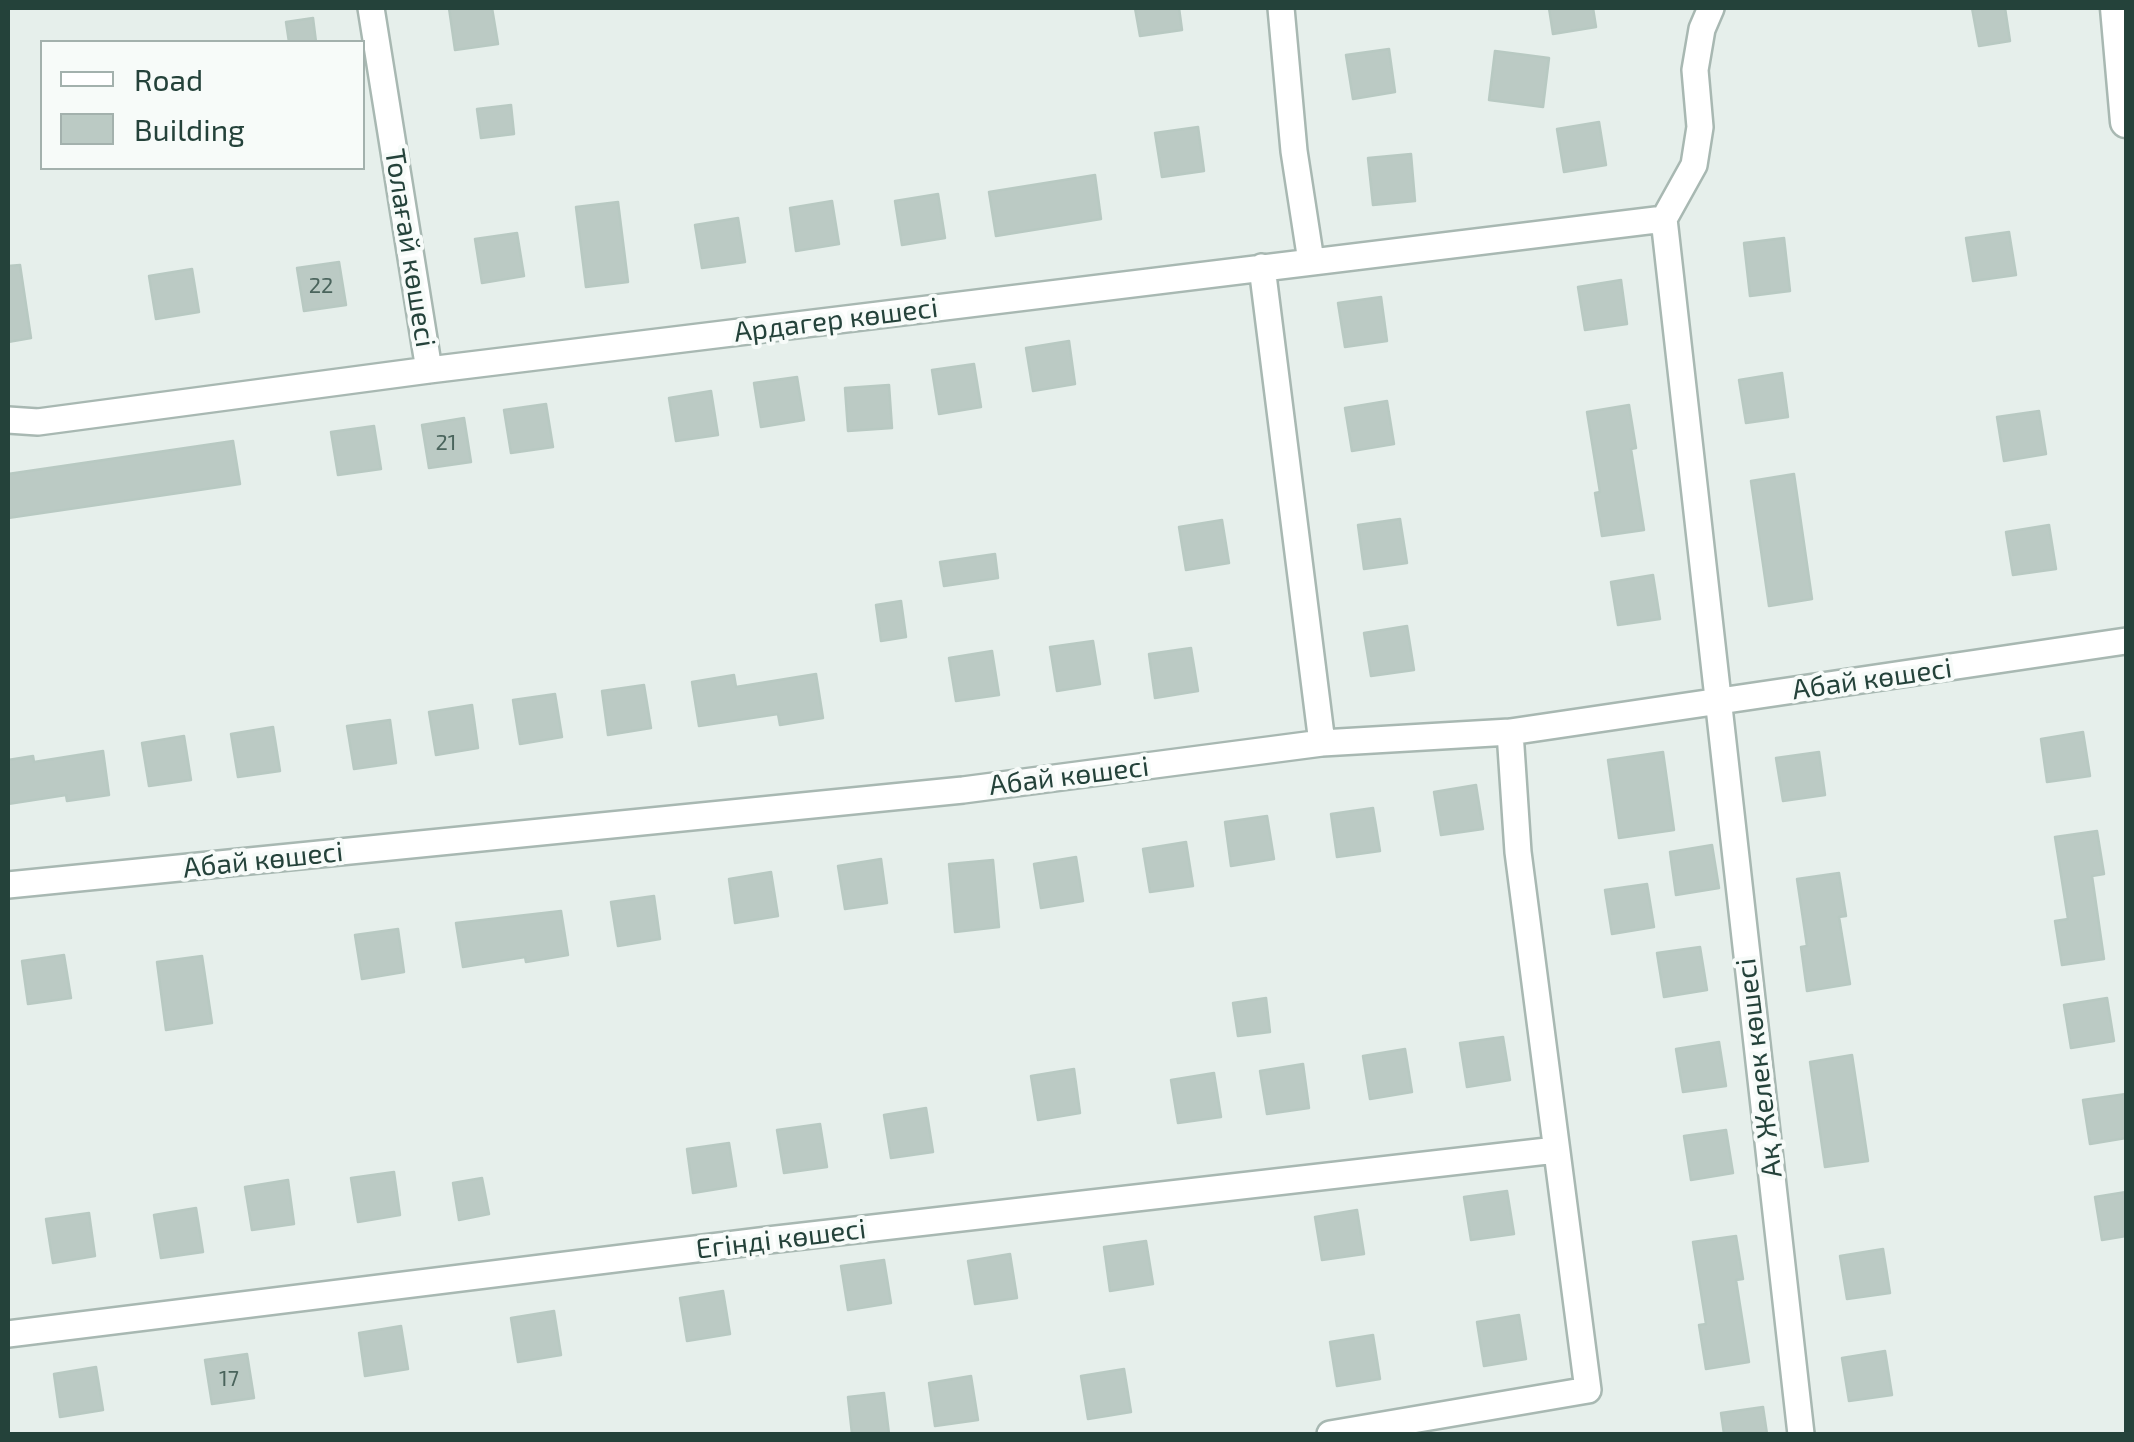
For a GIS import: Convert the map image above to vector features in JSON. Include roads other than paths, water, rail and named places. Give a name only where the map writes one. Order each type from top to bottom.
[{"type":"street","name":"Толағай көшесі","points":[[371,8],[429,370]]},
{"type":"street","points":[[1281,8],[1294,151],[1311,261]]},
{"type":"street","points":[[1664,219],[1694,165],[1700,127],[1695,70],[1710,8]]},
{"type":"street","points":[[2116,8],[2126,122]]},
{"type":"street","name":"Ардагер көшесі","points":[[8,420],[38,422],[1262,266],[1664,219]]},
{"type":"street","name":"Ақ Желек көшесі","points":[[1664,219],[1801,1434]]},
{"type":"street","points":[[1262,266],[1322,743]]},
{"type":"street","name":"Абай көшесі","points":[[8,885],[962,790],[1322,743],[1510,732],[2126,641]]},
{"type":"street","points":[[1330,1434],[1588,1390],[1518,852],[1510,732]]},
{"type":"street","name":"Егінді көшесі","points":[[8,1334],[768,1240],[1556,1150]]}]
